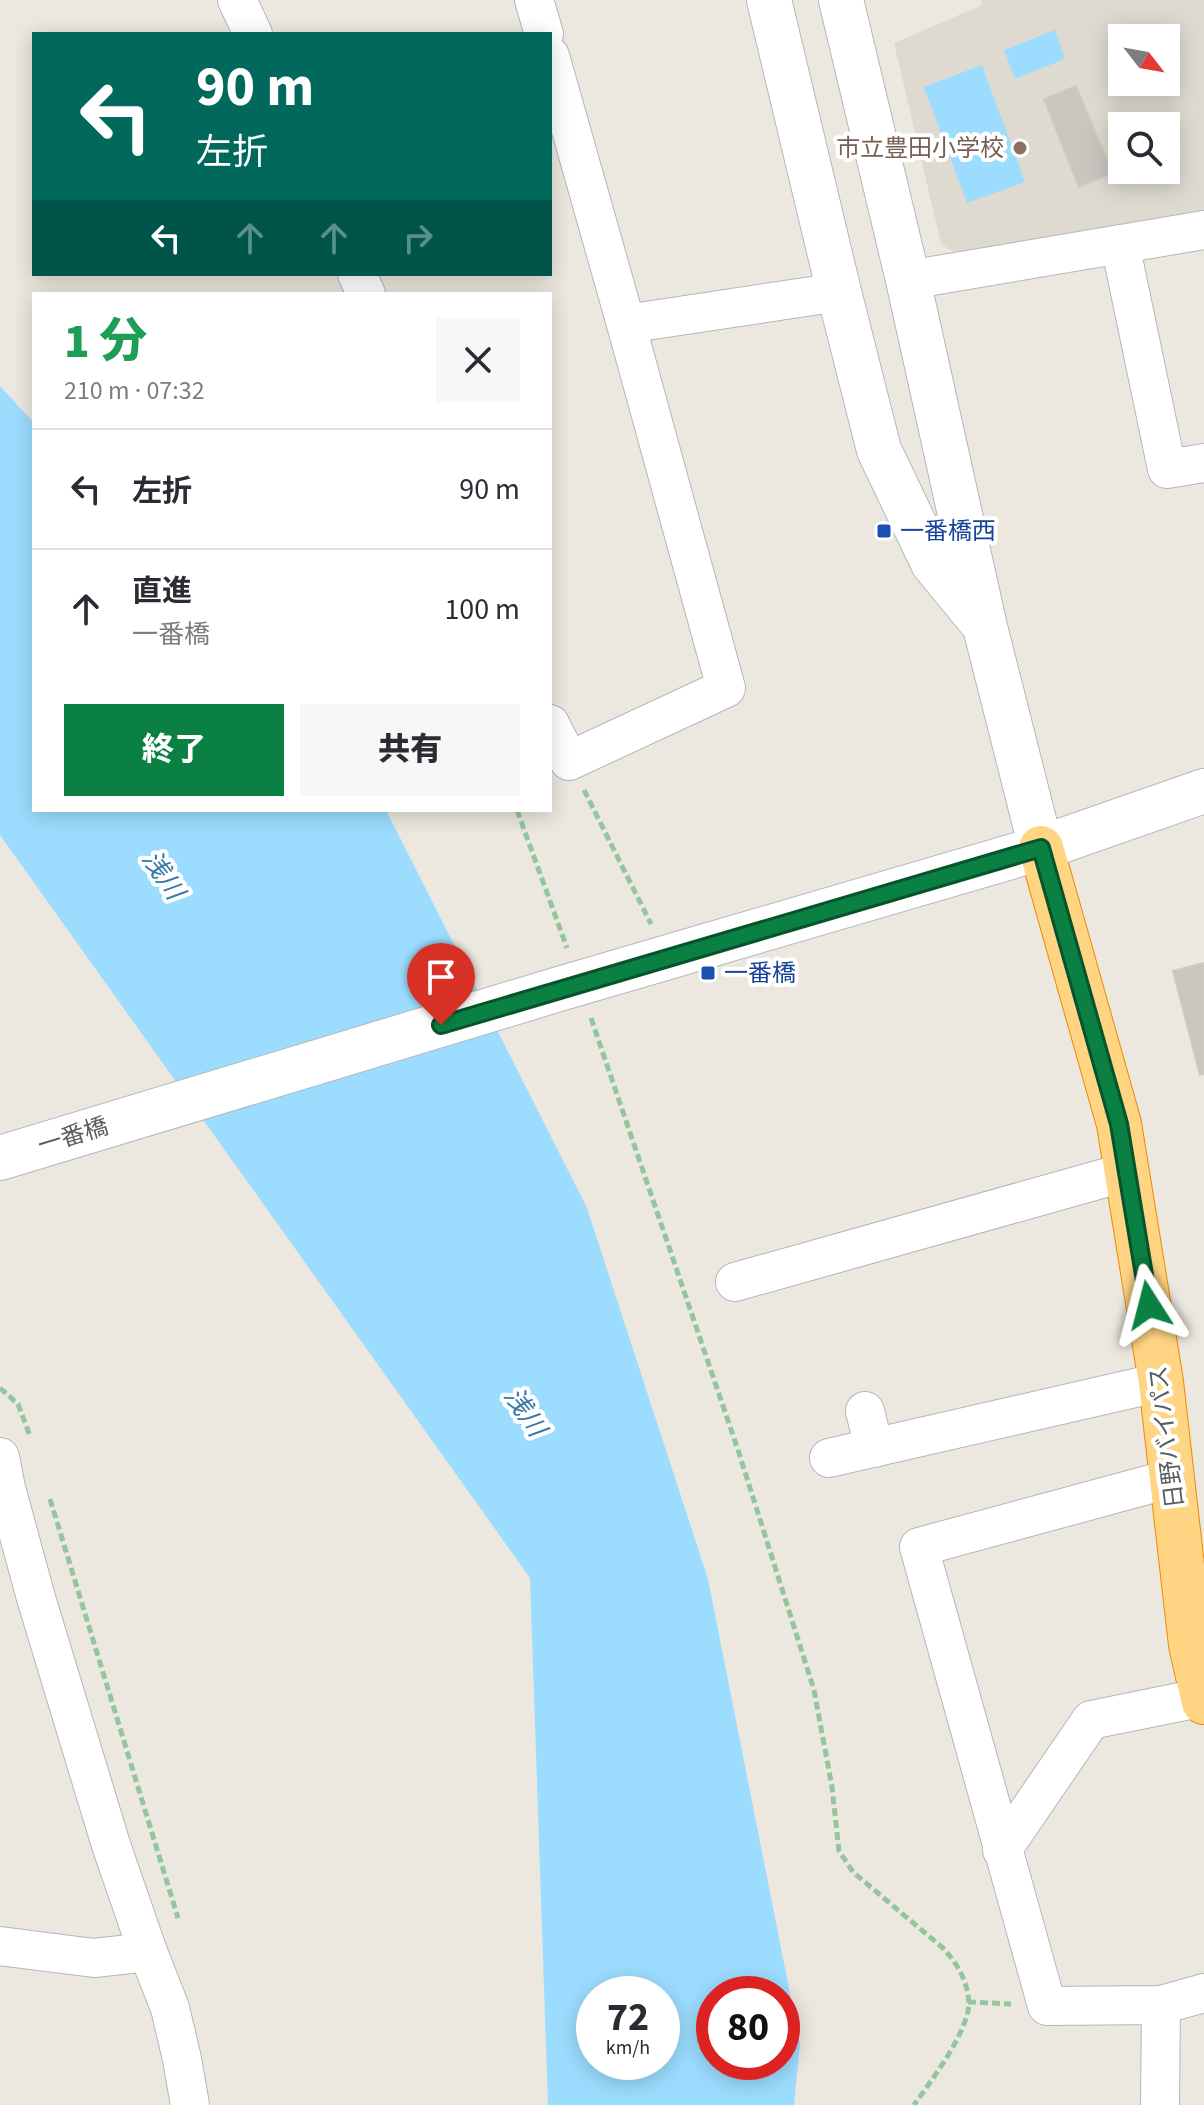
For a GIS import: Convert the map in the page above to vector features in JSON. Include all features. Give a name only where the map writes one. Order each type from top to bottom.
[{"type":"highway","name":"日野バイパス","points":[[1041,848],[1119,1124],[1161,1382],[1191,1645],[1204,1699]]},
{"type":"street","points":[[237,0],[252,32]]},
{"type":"street","points":[[534,0],[543,32]]},
{"type":"street","points":[[769,0],[879,450],[933,563],[985,627]]},
{"type":"street","points":[[841,0],[908,280],[985,627],[1041,848]]},
{"type":"street","points":[[552,63],[726,688],[569,761],[552,728]]},
{"type":"street","points":[[908,280],[1204,230]]},
{"type":"street","points":[[1120,244],[1167,469],[1204,463]]},
{"type":"street","points":[[626,324],[839,292]]},
{"type":"street","name":"一番橋","points":[[0,1158],[569,986],[1041,848],[1204,791]]},
{"type":"street","points":[[735,1282],[1126,1172]]},
{"type":"street","points":[[829,1458],[1161,1382]]},
{"type":"street","points":[[865,1411],[874,1448]]},
{"type":"street","points":[[16,1448],[6,1488],[111,1845],[170,2008],[190,2105]]},
{"type":"street","points":[[1173,1478],[919,1547],[1047,2006],[1161,2005],[1204,1993]]},
{"type":"street","points":[[1002,1850],[1091,1720],[1204,1699]]},
{"type":"street","points":[[0,1946],[94,1958],[148,1952]]},
{"type":"street","points":[[1160,2105],[1161,2005]]},
{"type":"path","points":[[569,761],[651,924],[661,959]]},
{"type":"path","points":[[518,812],[569,986],[753,1493],[814,1690],[832,1787],[839,1851],[853,1872],[943,1948],[964,1978],[968,2002],[964,2022],[914,2105]]},
{"type":"path","points":[[0,1388],[18,1404],[16,1448]]},
{"type":"path","points":[[46,1487],[180,1925]]},
{"type":"shaded area","name":"市立豊田小学校","points":[[981,0],[1204,0],[1204,214],[958,255],[941,244],[894,43],[982,5]]},
{"type":"water","points":[[1055,30],[1065,59],[1015,79],[1004,50]]},
{"type":"water","points":[[982,65],[1025,182],[967,203],[924,87]]},
{"type":"water","name":"浅川","points":[[0,386],[32,421],[32,812],[387,812],[587,1208],[708,1579],[787,1976],[696,1976],[696,2080],[796,2080],[794,2105],[548,2105],[530,1578],[0,835]]},
{"type":"building","points":[[1076,86],[1108,163],[1108,175],[1079,187],[1044,99]]},
{"type":"building","points":[[1204,963],[1204,1074],[1200,1075],[1173,971]]},
{"type":"place","name":"市立豊田小学校","points":[[1020,148]]},
{"type":"place","name":"一番橋西","points":[[884,531]]},
{"type":"place","name":"一番橋","points":[[708,973]]},
{"type":"route","points":[[441,1025],[1041,848],[1119,1124],[1149,1305]]}]
